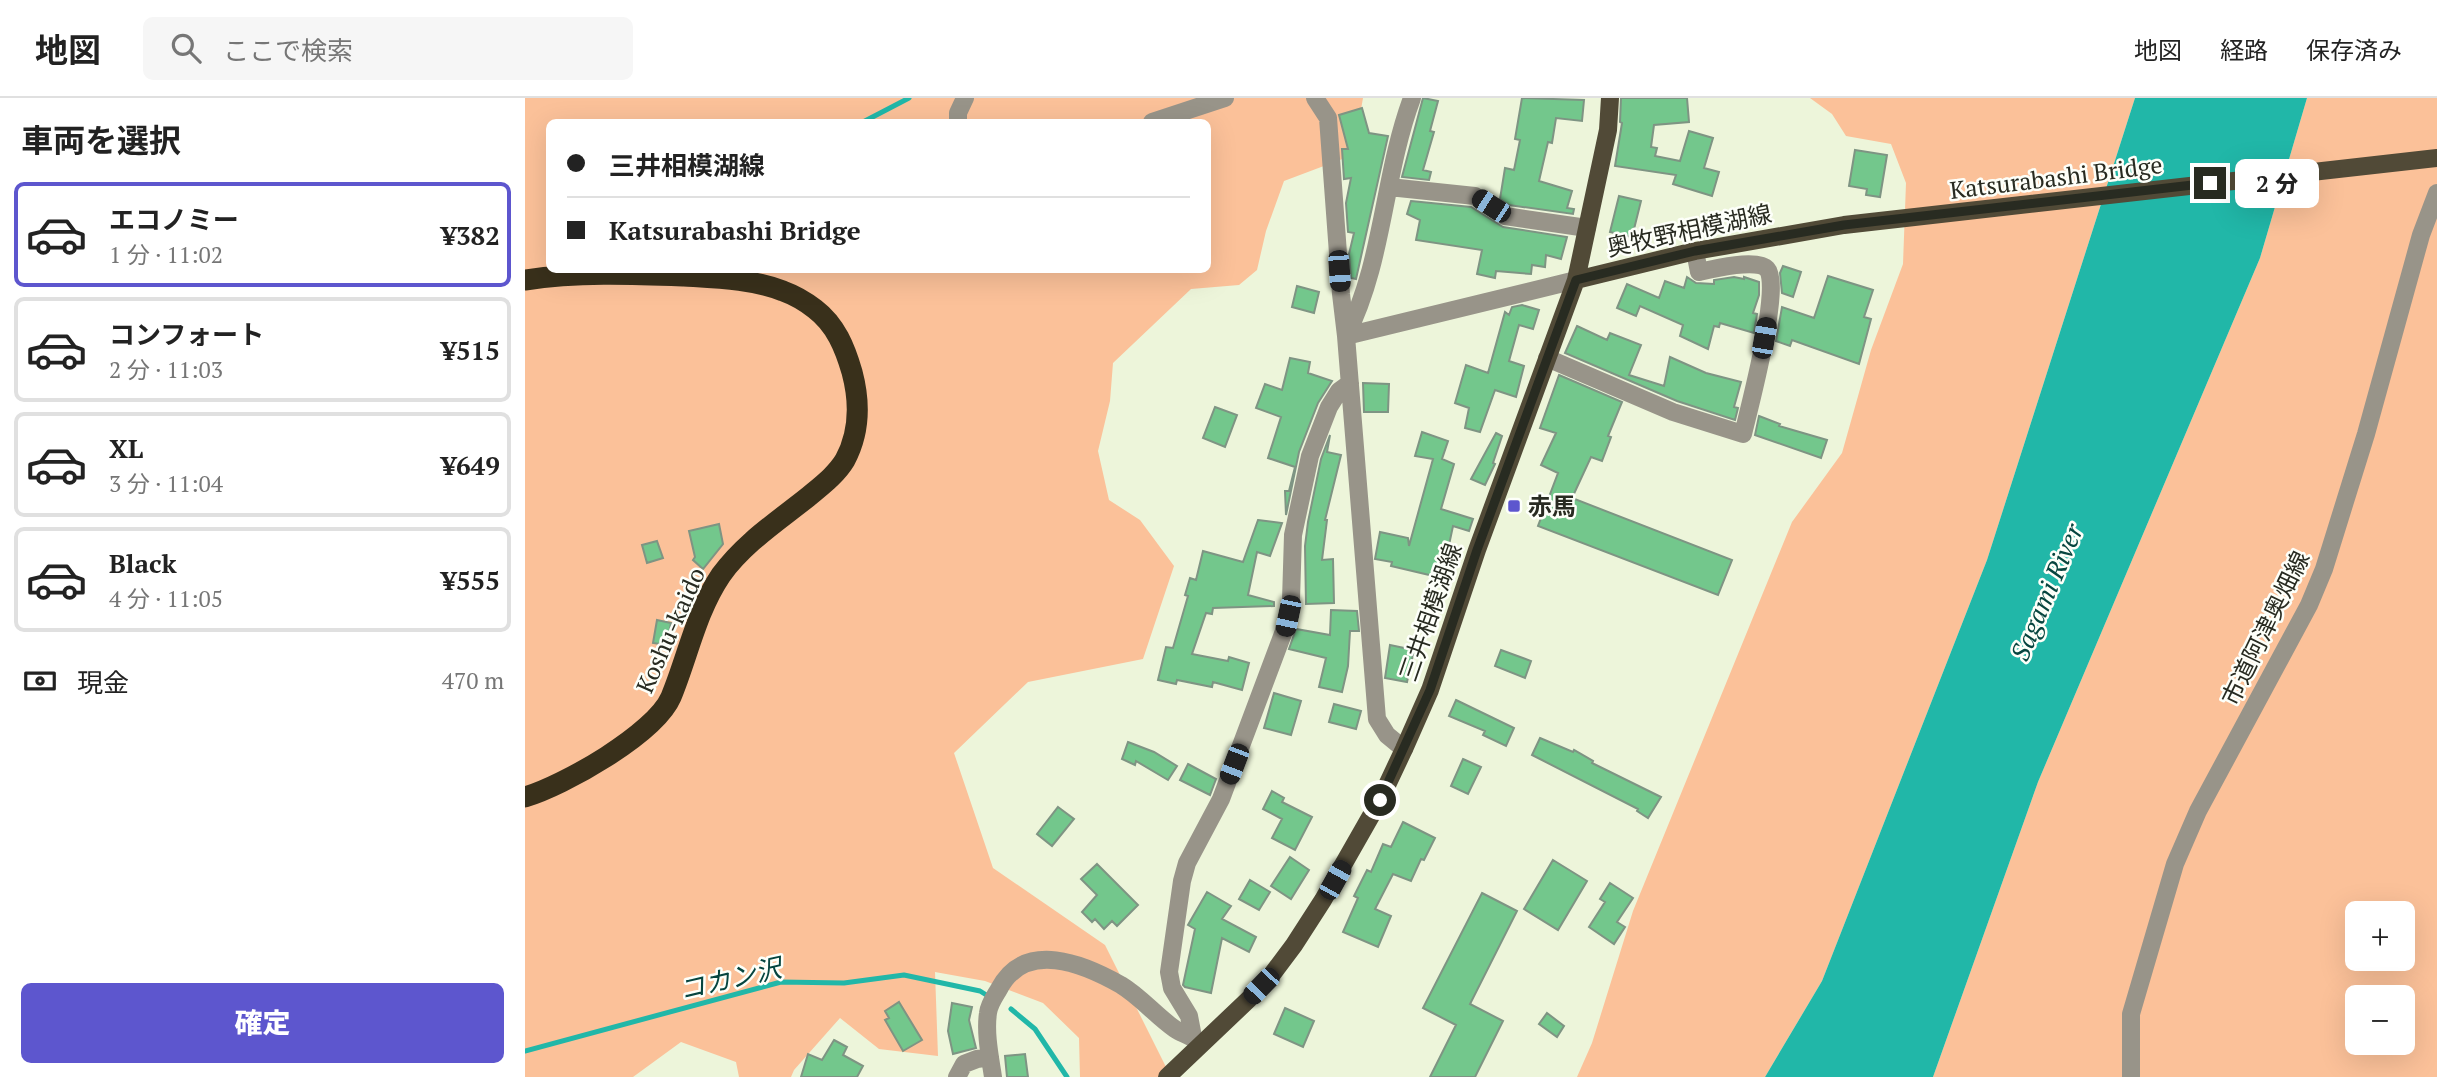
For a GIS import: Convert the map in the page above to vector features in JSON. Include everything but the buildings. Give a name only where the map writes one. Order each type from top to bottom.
[{"type":"highway","name":"Koshu-kaido","points":[[525,280],[557,275],[615,273],[714,278],[782,290],[815,309],[840,338],[858,399],[853,442],[844,462],[824,483],[739,553],[722,575],[699,617],[670,700],[654,722],[625,745],[562,782],[525,797]]},
{"type":"main road","name":"三井相模湖線","points":[[1172,1072],[1197,1041],[1273,973],[1294,945],[1323,901],[1380,800],[1404,749],[1430,690],[1477,550],[1576,280],[1608,130],[1610,98]]},
{"type":"main road","name":"Katsurabashi Bridge","points":[[1812,230],[2434,158]]},
{"type":"main road","name":"奥牧野相模湖線","points":[[1576,280],[1695,251],[1812,230]]},
{"type":"street","points":[[958,119],[965,98]]},
{"type":"street","points":[[1161,119],[1225,98]]},
{"type":"street","points":[[1315,98],[1328,118],[1377,719],[1387,735],[1404,749]]},
{"type":"street","points":[[1346,336],[1360,309],[1403,121],[1412,98]]},
{"type":"street","points":[[1389,187],[1475,195],[1505,216],[1587,229]]},
{"type":"street","name":"市道阿津奥畑線","points":[[2131,1077],[2131,1014],[2175,864],[2198,811],[2309,605],[2324,569],[2366,434],[2421,235],[2437,192]]},
{"type":"street","points":[[1547,358],[1673,412],[1743,434],[1771,299],[1770,271],[1758,265],[1730,266],[1699,272],[1695,251]]},
{"type":"street","points":[[1346,336],[1576,280]]},
{"type":"street","points":[[1197,1041],[1189,1016],[1172,988],[1169,972],[1182,881],[1187,863],[1221,799],[1285,631],[1291,600],[1293,535],[1311,456],[1329,407],[1339,391],[1350,383]]},
{"type":"street","points":[[993,1077],[988,1014],[991,1004],[1002,982],[1019,967],[1044,958],[1068,962],[1107,978],[1136,995],[1176,1030],[1197,1041]]},
{"type":"street","points":[[957,1077],[964,1064],[990,1057]]},
{"type":"shaded area","points":[[525,98],[1363,98],[1353,155],[1284,181],[1266,231],[1257,270],[1239,285],[1191,289],[1113,363],[1110,401],[1098,451],[1109,500],[1140,520],[1174,566],[1143,659],[1028,682],[954,753],[993,868],[1105,945],[1171,1077],[1080,1077],[1079,1038],[1043,1003],[985,981],[935,972],[938,1056],[879,1049],[840,1018],[794,1070],[791,1077],[739,1077],[736,1062],[681,1042],[633,1077],[525,1077]]},
{"type":"shaded area","points":[[1810,98],[2135,98],[1987,560],[1822,981],[1765,1077],[1577,1077],[1592,1043],[1633,911],[1792,522],[1842,453],[1871,350],[1903,264],[1906,183],[1891,144],[1846,136],[1832,114]]},
{"type":"shaded area","points":[[2307,98],[2437,98],[2437,1077],[1933,1077],[2038,782],[2260,258]]},
{"type":"water","name":"Sagami River","points":[[2135,98],[2307,98],[2260,258],[2038,782],[1933,1077],[1765,1077],[1822,981],[1987,560]]},
{"type":"waterway","points":[[869,119],[909,98]]},
{"type":"waterway","name":"コカン沢","points":[[525,1051],[781,982],[844,983],[904,975],[980,991],[988,996]]},
{"type":"waterway","name":"コカン沢","points":[[1011,1009],[1035,1029],[1067,1077]]},
{"type":"place","name":"赤馬","points":[[1514,506]]},
{"type":"route","points":[[1380,800],[1430,690],[1477,550],[1576,280],[1695,251],[1844,225],[2210,183]]}]
